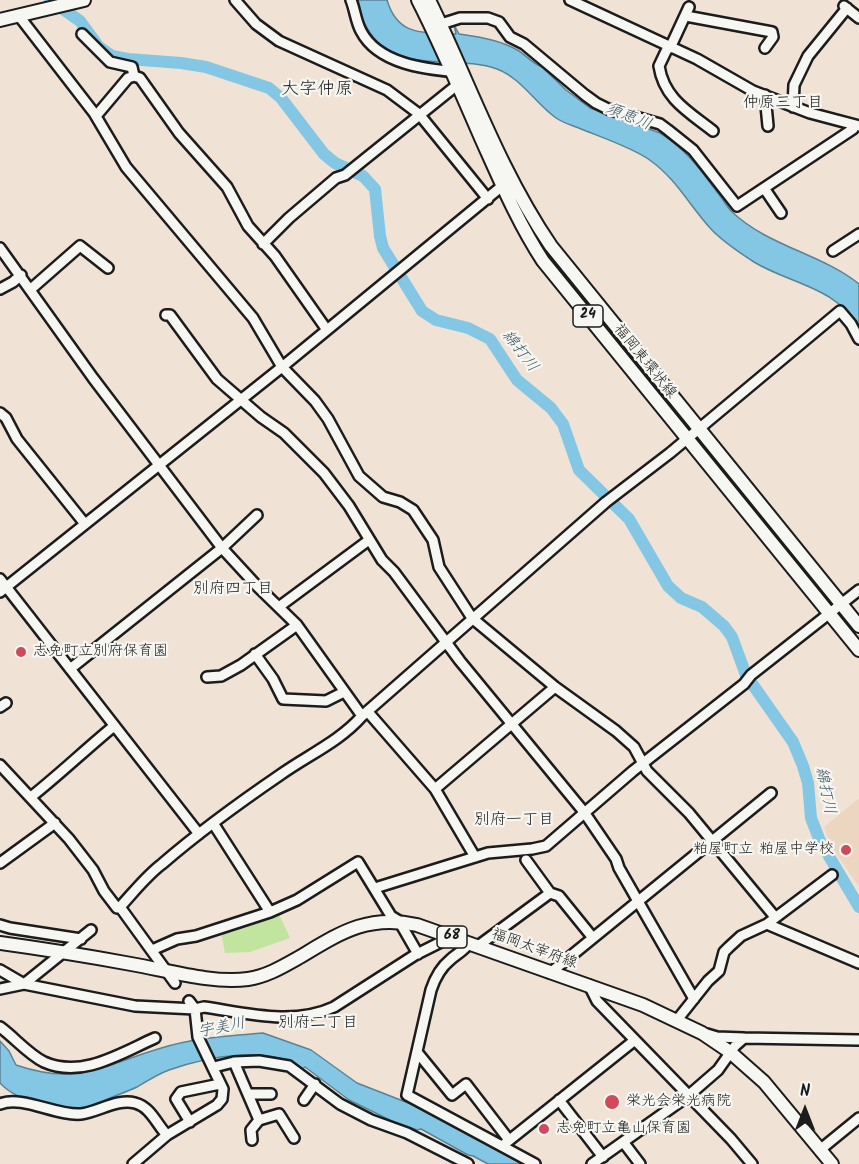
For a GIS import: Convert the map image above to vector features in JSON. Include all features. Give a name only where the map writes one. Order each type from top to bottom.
[{"type":"main road","name":"福岡東環状線","points":[[418,0],[457,70],[457,85],[507,182],[550,246],[859,626]]},
{"type":"main road","name":"福岡東環状線","points":[[429,0],[533,245],[543,261],[859,650]]},
{"type":"main road","points":[[0,20],[47,10],[75,1]]},
{"type":"main road","name":"福岡太宰府線","points":[[0,943],[223,980],[247,979],[266,975],[282,968],[354,928],[377,922],[399,921],[643,1005],[702,1033],[730,1052],[764,1082],[832,1164]]},
{"type":"street","points":[[235,0],[256,24],[279,41],[387,90],[419,114],[488,199]]},
{"type":"street","points":[[351,0],[361,31],[371,45],[387,56],[419,68],[457,70]]},
{"type":"street","points":[[570,0],[697,59],[765,95],[810,113],[857,126]]},
{"type":"street","points":[[793,107],[794,85],[808,56],[845,6],[859,18]]},
{"type":"street","points":[[713,131],[678,105],[667,90],[659,66],[687,12],[772,32],[773,37],[765,48]]},
{"type":"street","points":[[19,16],[96,116],[126,167],[254,318],[282,367],[315,401],[328,419],[359,476],[383,497],[400,502],[431,526],[439,567],[472,618],[555,687],[634,747],[643,765],[689,813],[771,921],[859,963]]},
{"type":"street","points":[[441,24],[460,18],[488,18],[499,22],[510,37],[524,44],[596,103],[608,109],[660,124],[693,150],[737,206],[857,126]]},
{"type":"street","points":[[82,34],[110,62],[132,67],[134,76]]},
{"type":"street","points":[[96,116],[128,78],[134,76],[140,78],[179,133],[220,178],[248,226],[275,256],[327,330]]},
{"type":"street","points":[[263,244],[336,177],[345,175],[457,85]]},
{"type":"street","points":[[765,95],[768,126]]},
{"type":"street","points":[[199,834],[2,586],[85,524],[282,367],[507,182]]},
{"type":"street","points":[[764,188],[781,213]]},
{"type":"street","points":[[833,252],[859,234]]},
{"type":"street","points":[[31,289],[80,246],[108,268]]},
{"type":"street","points":[[2,252],[21,275],[93,378],[222,548],[297,625],[344,692],[435,789],[475,857]]},
{"type":"street","points":[[0,289],[14,282],[21,275]]},
{"type":"street","points":[[120,907],[160,865],[213,823],[282,774],[330,745],[352,727],[472,618],[606,502],[840,311],[851,324],[859,339]]},
{"type":"street","points":[[166,315],[170,315],[217,379],[231,393],[242,399],[261,417],[284,433],[324,473],[349,506],[369,540],[447,642],[584,812],[616,859],[693,999]]},
{"type":"street","points":[[0,413],[6,418],[17,439],[85,524]]},
{"type":"street","points":[[70,669],[222,548],[257,514]]},
{"type":"street","points":[[280,606],[369,540]]},
{"type":"street","points":[[375,888],[488,853],[546,846],[584,812],[744,684],[751,675],[859,590]]},
{"type":"street","points":[[207,677],[221,676],[241,665],[297,625]]},
{"type":"street","points":[[255,654],[273,679],[283,699],[326,701],[344,692]]},
{"type":"street","points":[[435,789],[555,687]]},
{"type":"street","points":[[31,797],[114,726]]},
{"type":"street","points":[[0,765],[4,776],[31,797],[93,870],[104,891],[117,908],[120,907],[175,982]]},
{"type":"street","points":[[550,973],[771,793]]},
{"type":"street","points":[[0,862],[55,823]]},
{"type":"street","points":[[213,823],[270,912]]},
{"type":"street","points":[[526,860],[550,893],[559,896],[593,938]]},
{"type":"street","points":[[152,950],[177,939],[196,936],[270,912],[297,900],[358,862],[391,915],[399,921],[417,954]]},
{"type":"street","points":[[677,1020],[719,971],[724,952],[729,947],[741,936],[771,921],[832,875]]},
{"type":"street","points":[[535,1164],[506,1143],[407,1095],[436,975],[448,961],[550,893]]},
{"type":"street","points":[[0,925],[81,939]]},
{"type":"street","points":[[0,989],[24,984],[91,930]]},
{"type":"street","points":[[0,970],[24,984],[135,1006],[192,1005],[271,1017],[324,1012],[417,954],[451,937]]},
{"type":"street","points":[[589,986],[597,1001],[731,1139],[752,1164]]},
{"type":"street","points":[[133,1164],[167,1135],[217,1105],[224,1094],[213,1065],[198,1037],[192,1005]]},
{"type":"street","points":[[0,1027],[38,1058],[69,1068],[90,1066],[155,1038]]},
{"type":"street","points":[[702,1033],[717,1037],[859,1040]]},
{"type":"street","points":[[592,1164],[688,1096],[718,1070],[730,1052],[744,1038]]},
{"type":"street","points":[[506,1143],[635,1040]]},
{"type":"street","points":[[417,1052],[452,1095],[466,1084],[506,1143]]},
{"type":"street","points":[[213,1065],[234,1062],[277,1062],[289,1066],[340,1104],[371,1120],[407,1133],[468,1164]]},
{"type":"street","points":[[234,1062],[259,1120]]},
{"type":"street","points":[[190,1122],[177,1099],[181,1092],[220,1084]]},
{"type":"street","points":[[304,1100],[315,1084]]},
{"type":"street","points":[[248,1094],[271,1094]]},
{"type":"street","points":[[559,1101],[603,1157]]},
{"type":"street","points":[[0,1104],[22,1102],[58,1112],[81,1113],[123,1103],[135,1103],[148,1110],[167,1135]]},
{"type":"street","points":[[252,1140],[251,1130],[259,1120],[279,1114],[294,1138]]},
{"type":"street","points":[[820,1149],[859,1118]]},
{"type":"street","points":[[624,1143],[640,1164]]},
{"type":"shaded area","name":"粕屋町立 粕屋中学校","points":[[859,798],[859,887],[829,841],[824,827]]},
{"type":"green space","points":[[278,912],[290,938],[250,952],[225,953],[221,932],[241,927]]},
{"type":"water","points":[[358,0],[387,0],[398,21],[413,30],[456,34],[454,25],[459,34],[512,47],[542,67],[566,90],[590,108],[660,133],[692,160],[731,211],[746,223],[778,242],[844,273],[859,284],[859,328],[850,314],[826,295],[754,262],[726,242],[703,220],[668,176],[645,157],[559,120],[514,78],[497,69],[405,57],[389,51],[375,39],[364,22]]},
{"type":"water","points":[[263,1033],[311,1050],[357,1083],[421,1108],[522,1164],[488,1164],[421,1129],[417,1130],[392,1121],[349,1100],[305,1067],[302,1069],[289,1061],[273,1057],[237,1055],[184,1065],[169,1070],[133,1089],[81,1109],[38,1104],[16,1095],[0,1083],[0,1041],[9,1051],[16,1065],[56,1074],[73,1074],[105,1067],[184,1042]]},
{"type":"waterway","name":"綿打川","points":[[50,0],[80,21],[99,47],[112,56],[206,67],[269,88],[281,98],[324,154],[335,163],[363,176],[375,189],[383,248],[422,311],[436,320],[468,328],[490,339],[517,380],[551,408],[563,424],[579,470],[629,519],[668,586],[681,598],[702,607],[724,626],[732,637],[746,675],[793,742],[808,783],[811,818],[820,841],[859,907]]},
{"type":"place","name":"志免町立別府保育園","points":[[21,652]]},
{"type":"place","name":"粕屋町立 粕屋中学校","points":[[846,850]]},
{"type":"place","name":"栄光会栄光病院","points":[[612,1102]]},
{"type":"place","name":"志免町立亀山保育園","points":[[544,1129]]},
{"type":"district","name":"大字仲原","points":[[317,91]]},
{"type":"district","name":"仲原三丁目","points":[[783,104]]},
{"type":"district","name":"別府四丁目","points":[[233,590]]},
{"type":"district","name":"別府一丁目","points":[[514,821]]},
{"type":"district","name":"別府二丁目","points":[[318,1024]]},
{"type":"water label","name":"須恵川","points":[[628,118]]},
{"type":"water label","name":"宇美川","points":[[222,1029]]}]
